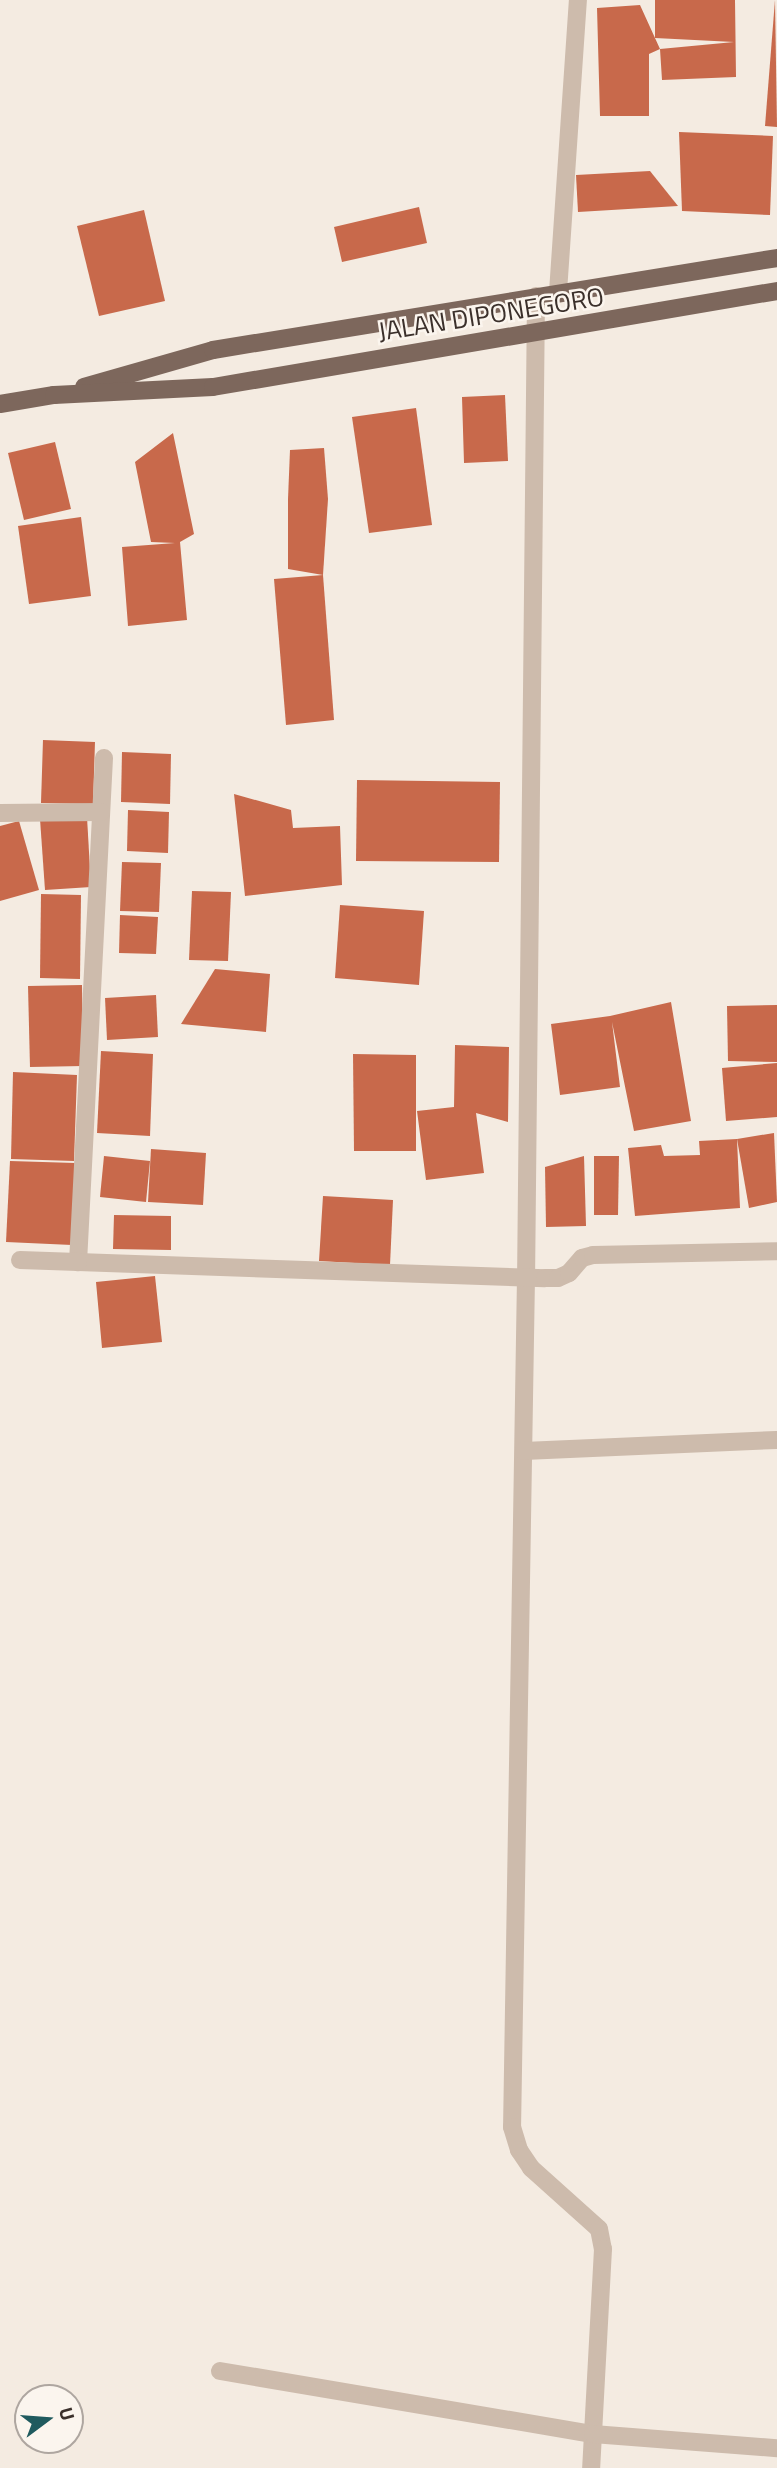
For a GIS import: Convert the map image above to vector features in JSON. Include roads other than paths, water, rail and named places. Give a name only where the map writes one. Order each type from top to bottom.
[{"type":"main road","name":"JALAN DIPONEGORO","points":[[54,395],[213,350],[777,258]]},
{"type":"main road","name":"JALAN DIPONEGORO","points":[[54,395],[213,387],[777,291]]},
{"type":"main road","points":[[0,404],[54,395]]},
{"type":"street","points":[[558,292],[578,0]]},
{"type":"street","points":[[536,296],[524,1451],[513,2127],[519,2150],[531,2168],[599,2230],[604,2249],[590,2468]]},
{"type":"street","points":[[78,1262],[104,758]]},
{"type":"street","points":[[0,814],[101,811]]},
{"type":"street","points":[[20,1261],[558,1278],[569,1273],[582,1258],[593,1255],[777,1251]]},
{"type":"street","points":[[524,1451],[777,1440]]},
{"type":"street","points":[[220,2371],[593,2434],[777,2448]]}]
